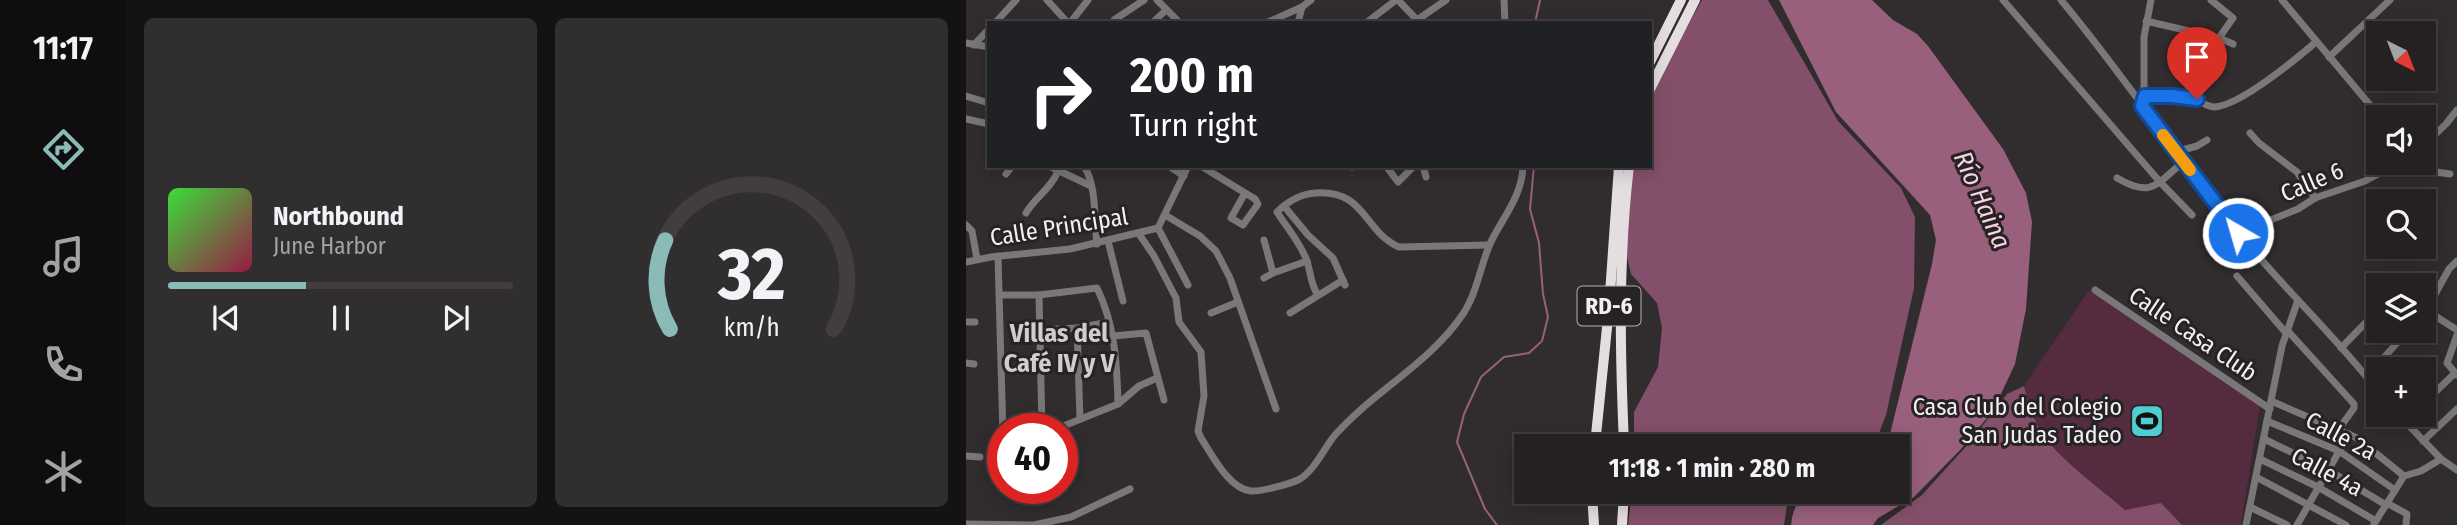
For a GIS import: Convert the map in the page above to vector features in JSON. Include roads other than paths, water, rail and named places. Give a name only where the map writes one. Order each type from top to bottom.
[{"type":"highway","points":[[1652,58],[1681,0]]},
{"type":"highway","points":[[1652,85],[1695,0]]},
{"type":"highway","name":"RD-6","points":[[1596,434],[1609,308],[1619,168]]},
{"type":"highway","name":"RD-6","points":[[1624,434],[1621,275],[1622,226],[1629,168]]},
{"type":"highway","points":[[1593,504],[1594,525]]},
{"type":"highway","points":[[1622,525],[1623,504]]},
{"type":"street","points":[[997,21],[1016,0]]},
{"type":"street","points":[[1047,0],[1067,21]]},
{"type":"street","points":[[1071,21],[1088,0]]},
{"type":"street","points":[[1115,21],[1119,15],[1144,0]]},
{"type":"street","points":[[1157,0],[1178,21]]},
{"type":"street","points":[[1270,21],[1311,0]]},
{"type":"street","points":[[1369,21],[1397,0],[1418,21],[1446,0]]},
{"type":"street","points":[[1504,0],[1505,21]]},
{"type":"street","points":[[2003,0],[2192,215]]},
{"type":"street","points":[[2061,0],[2096,41],[2175,152],[2238,233],[2366,375]]},
{"type":"street","points":[[2142,106],[2145,96],[2146,22],[2151,0]]},
{"type":"street","points":[[2211,0],[2233,18],[2219,38]]},
{"type":"street","points":[[2282,0],[2371,105]]},
{"type":"street","points":[[2329,57],[2390,0]]},
{"type":"street","points":[[1298,21],[1302,7]]},
{"type":"street","points":[[1154,21],[1164,12]]},
{"type":"street","points":[[2146,22],[2219,38],[2233,44]]},
{"type":"street","points":[[970,44],[987,31]]},
{"type":"street","points":[[2182,53],[2190,52],[2195,33]]},
{"type":"street","points":[[2145,96],[2197,99],[2214,107],[2254,89],[2316,42]]},
{"type":"street","points":[[2197,99],[2201,72],[2211,59]]},
{"type":"street","points":[[966,96],[987,102]]},
{"type":"street","points":[[2436,134],[2457,110]]},
{"type":"street","points":[[966,118],[987,123]]},
{"type":"street","points":[[2250,133],[2297,172],[2315,198]]},
{"type":"street","points":[[2175,152],[2197,146],[2207,140]]},
{"type":"street","points":[[2117,178],[2136,188],[2161,182],[2183,162]]},
{"type":"street","points":[[1006,174],[1010,168]]},
{"type":"street","points":[[1053,168],[1091,187]]},
{"type":"street","points":[[1085,168],[1089,174],[1097,244]]},
{"type":"street","points":[[1173,168],[1184,176]]},
{"type":"street","points":[[1187,168],[1158,228],[1188,285]]},
{"type":"street","points":[[1204,168],[1245,193]]},
{"type":"street","points":[[1388,168],[1398,182],[1412,168]]},
{"type":"street","points":[[1424,168],[1426,177]]},
{"type":"street","points":[[1139,234],[1176,298],[1180,322],[1201,352],[1204,396],[1198,431],[1201,438],[1231,480],[1247,491],[1255,492],[1299,480],[1321,456],[1335,435],[1431,352],[1464,313],[1482,272],[1489,245],[1514,204],[1522,168]]},
{"type":"street","points":[[1026,213],[1049,188],[1058,171]]},
{"type":"street","points":[[2436,172],[2449,174]]},
{"type":"street","name":"Calle 6","points":[[2238,233],[2298,209],[2315,198],[2376,175]]},
{"type":"street","points":[[1317,295],[1307,261],[1295,236],[1277,214],[1284,206],[1305,194],[1325,192],[1345,196],[1361,210],[1387,242],[1399,247],[1489,245]]},
{"type":"street","points":[[1284,206],[1308,235],[1334,258],[1344,282],[1317,295],[1290,313]]},
{"type":"street","points":[[1165,215],[1200,236],[1216,251],[1238,302],[1276,409]]},
{"type":"street","points":[[966,225],[972,231],[977,260]]},
{"type":"street","name":"Calle Principal","points":[[966,262],[1070,249],[1158,228]]},
{"type":"street","points":[[1264,240],[1273,272]]},
{"type":"street","points":[[1108,241],[1123,301]]},
{"type":"street","points":[[998,256],[1003,413]]},
{"type":"street","points":[[1264,278],[1273,272],[1307,261]]},
{"type":"street","points":[[2436,292],[2449,269],[2457,261]]},
{"type":"street","points":[[2237,276],[2354,404],[2339,429]]},
{"type":"street","points":[[1000,295],[1039,295],[1097,288],[1113,337],[1118,404]]},
{"type":"street","name":"Calle Casa Club","points":[[2095,289],[2270,405],[2349,434],[2371,447],[2404,476]]},
{"type":"street","points":[[1039,295],[1042,413]]},
{"type":"street","points":[[2246,525],[2286,331],[2298,300]]},
{"type":"street","points":[[1211,313],[1238,302]]},
{"type":"street","points":[[2436,318],[2457,330]]},
{"type":"street","points":[[966,323],[975,322]]},
{"type":"street","points":[[1040,330],[1077,328],[1110,322]]},
{"type":"street","points":[[2341,348],[2366,322]]},
{"type":"street","points":[[1077,328],[1080,419],[1118,404],[1139,386],[1157,378]]},
{"type":"street","points":[[1113,337],[1146,333],[1164,400]]},
{"type":"street","points":[[2436,392],[2456,374],[2447,363],[2457,335]]},
{"type":"street","points":[[2384,357],[2397,343]]},
{"type":"street","points":[[2423,441],[2457,409]]},
{"type":"street","name":"Calle 2a","points":[[2267,421],[2339,452],[2395,490]]},
{"type":"street","points":[[2410,427],[2441,459],[2457,470]]},
{"type":"street","points":[[2297,525],[2349,434]]},
{"type":"street","points":[[2264,439],[2329,470],[2407,514],[2406,524]]},
{"type":"street","points":[[966,456],[980,457]]},
{"type":"street","name":"Calle 4a","points":[[2260,459],[2318,486],[2375,523]]},
{"type":"street","points":[[2375,523],[2404,476],[2421,471],[2441,459]]},
{"type":"street","points":[[2256,477],[2346,525]]},
{"type":"street","points":[[966,524],[1034,525],[1071,517],[1130,489]]},
{"type":"street","points":[[2250,507],[2287,525]]},
{"type":"water","name":"Río Haina","points":[[1779,0],[1872,0],[1893,20],[1917,34],[2003,149],[2026,193],[2032,222],[2026,309],[2015,364],[1993,411],[1960,450],[1910,499],[1910,434],[1890,434],[1936,240],[1930,215],[1836,112]]},
{"type":"water","points":[[1902,504],[1878,518],[1873,525],[1791,525],[1797,505]]},
{"type":"waterway","points":[[1535,21],[1540,0]]},
{"type":"waterway","points":[[1497,525],[1485,509],[1457,442],[1464,414],[1481,377],[1504,357],[1529,353],[1542,341],[1548,317],[1543,294],[1539,243],[1530,209],[1534,168]]},
{"type":"place","name":"Casa Club del Colegio San Judas Tadeo","points":[[2147,421]]},
{"type":"district","name":"Villas del Café IV y V","points":[[1059,348]]}]
